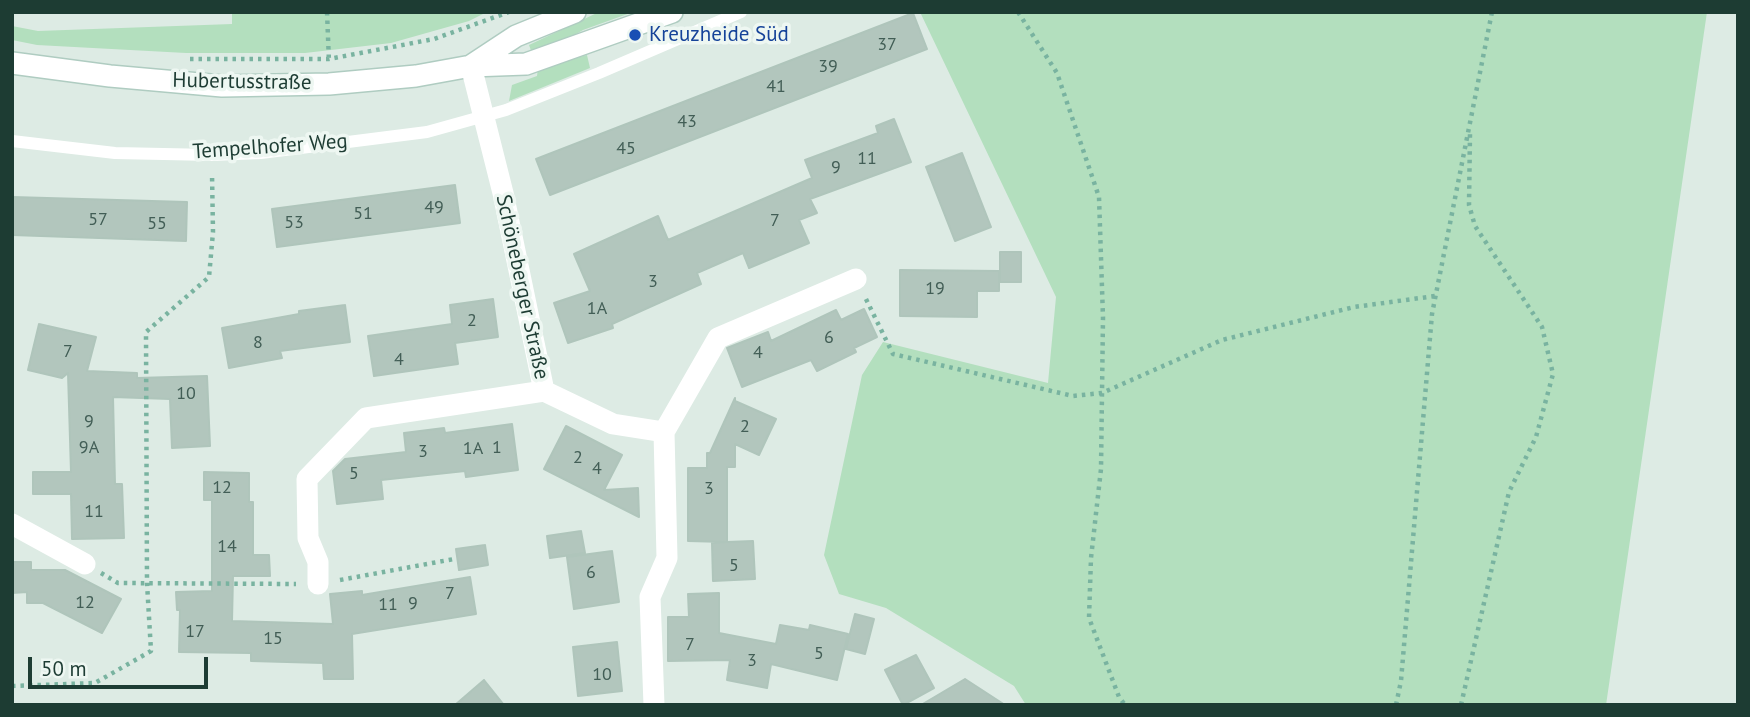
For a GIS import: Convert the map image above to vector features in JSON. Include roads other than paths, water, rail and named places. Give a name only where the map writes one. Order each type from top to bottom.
[{"type":"street","name":"Hubertusstraße","points":[[471,66],[516,36],[575,12]]},
{"type":"street","name":"Hubertusstraße","points":[[12,63],[110,76],[222,86],[329,84],[416,76],[471,66],[526,64],[672,12]]},
{"type":"street","points":[[471,66],[484,117]]},
{"type":"street","name":"Schöneberger Straße","points":[[484,117],[503,193],[544,391],[613,424],[664,432]]},
{"type":"street","points":[[654,705],[650,597],[667,558],[664,432],[718,338],[856,279]]},
{"type":"street","points":[[318,584],[318,562],[308,538],[307,478],[366,418],[544,391]]},
{"type":"street","points":[[12,523],[85,564]]},
{"type":"lane","name":"Tempelhofer Weg","points":[[12,141],[115,153],[212,155],[261,153],[427,132],[506,110],[599,74],[741,12]]},
{"type":"place","name":"Kreuzheide Süd","points":[[635,35]]}]
